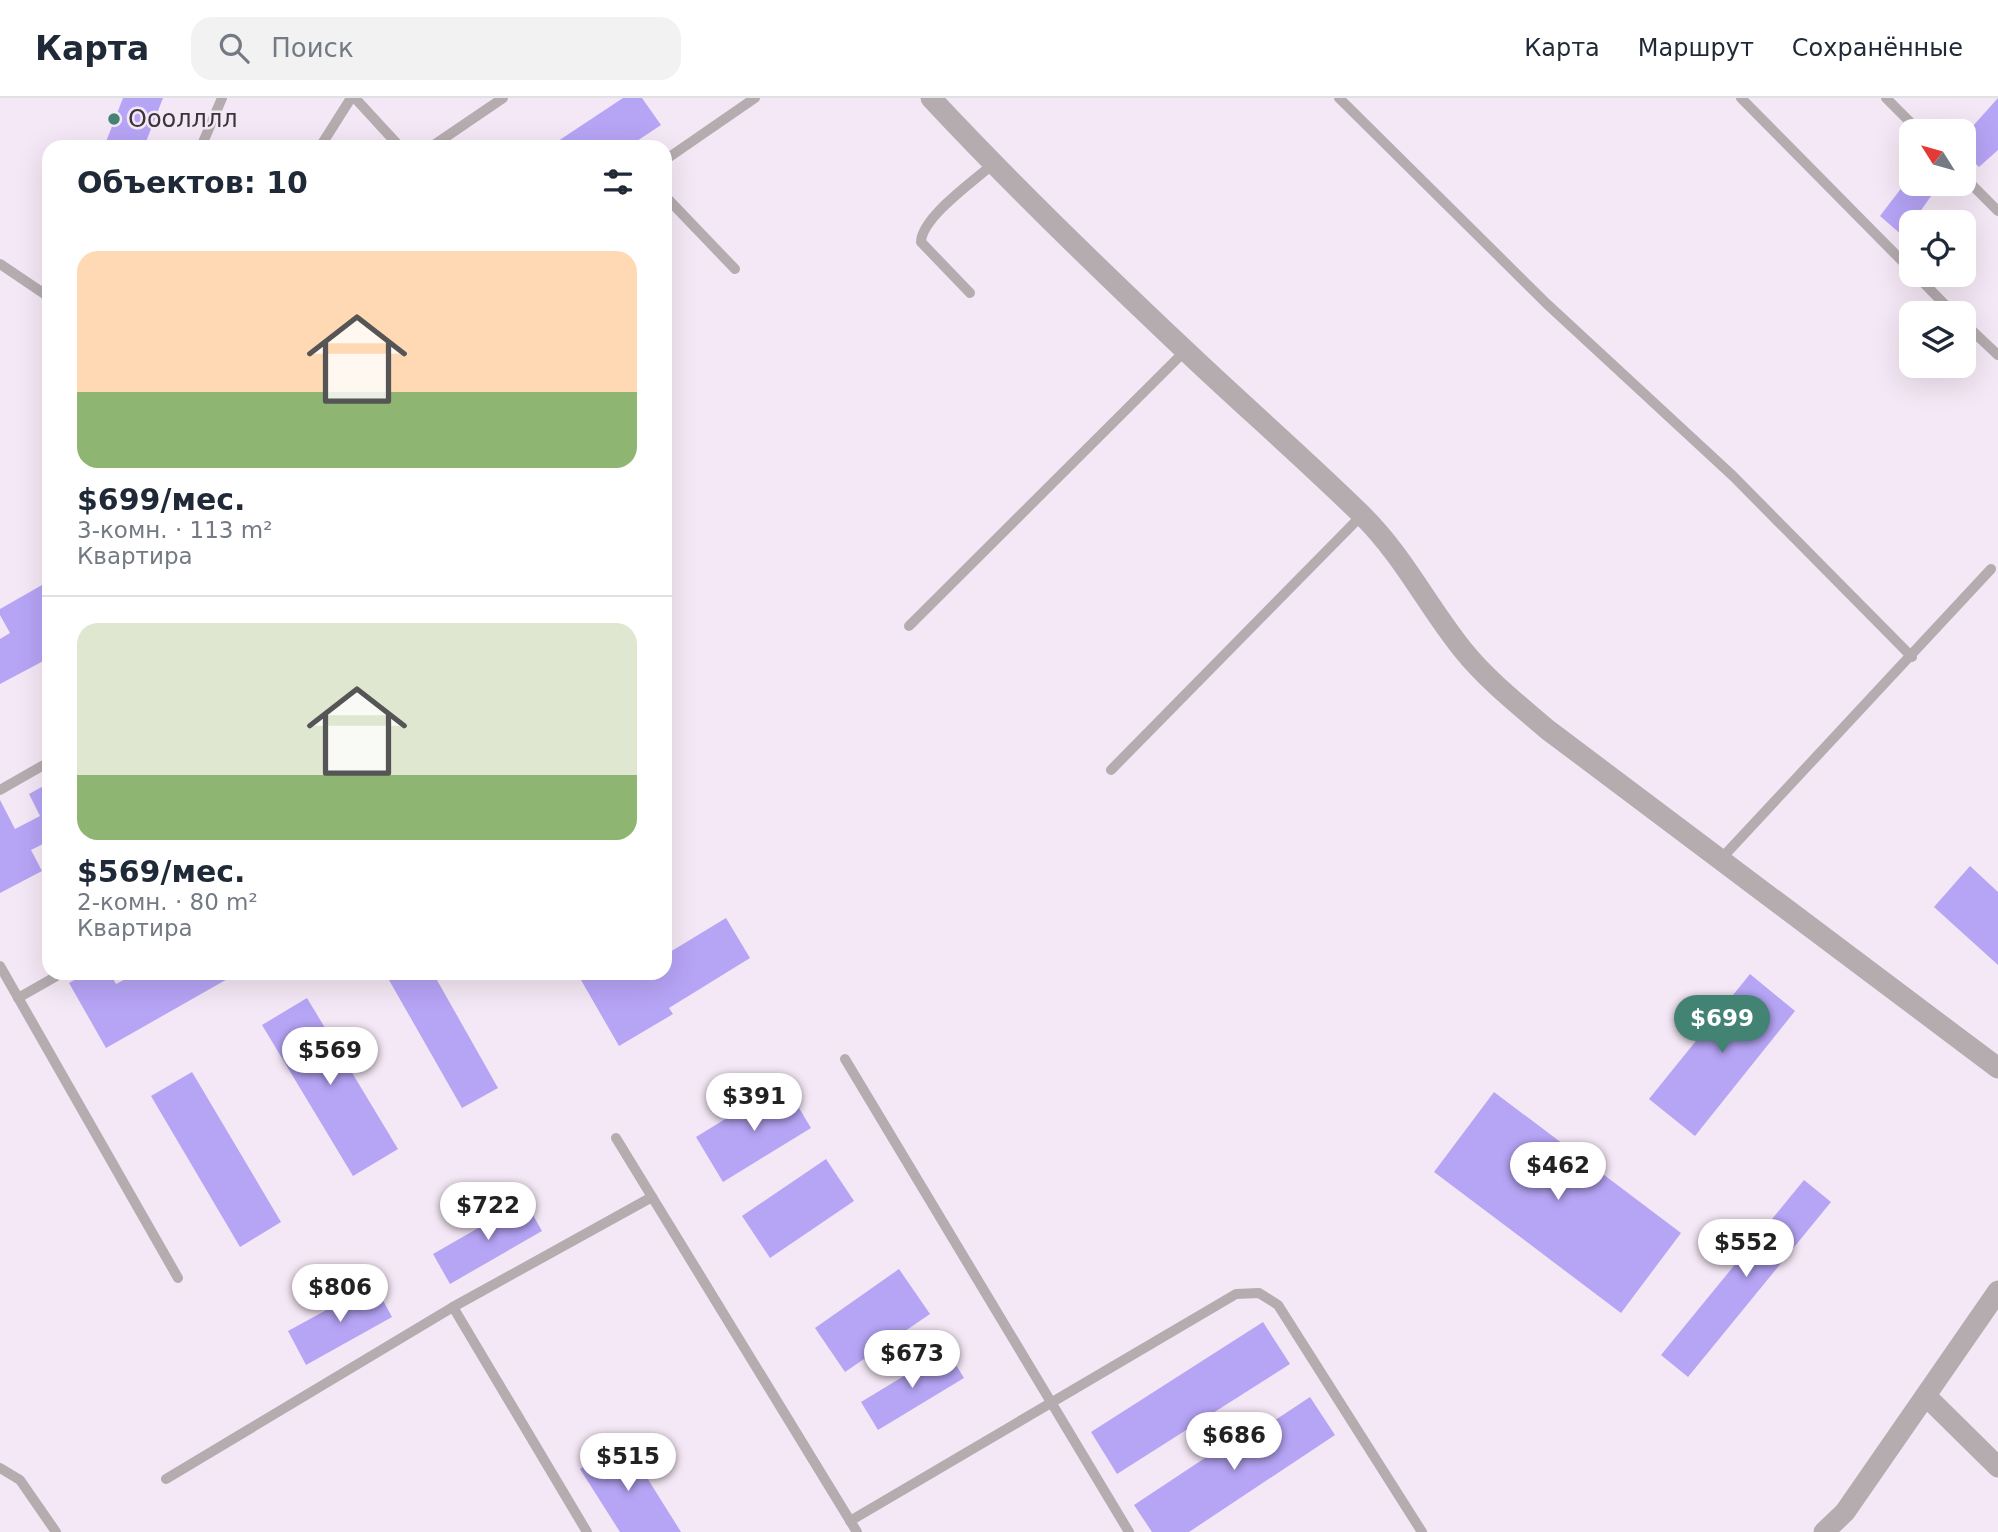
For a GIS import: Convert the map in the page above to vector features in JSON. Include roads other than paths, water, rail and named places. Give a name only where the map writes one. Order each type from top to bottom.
[{"type":"street","points":[[932,98],[993,164],[1185,351],[1362,515],[1411,571],[1442,623],[1465,653],[1500,688],[1548,730],[1998,1068]]},
{"type":"street","points":[[1824,1532],[1845,1512],[1998,1291]]},
{"type":"street","points":[[1926,1396],[1998,1468]]},
{"type":"lane","points":[[204,140],[222,98]]},
{"type":"lane","points":[[325,140],[353,98],[393,140]]},
{"type":"lane","points":[[441,140],[503,98]]},
{"type":"lane","points":[[672,155],[755,98]]},
{"type":"lane","points":[[1339,98],[1547,304],[1733,476],[1912,657]]},
{"type":"lane","points":[[1741,98],[1899,258]]},
{"type":"lane","points":[[1886,98],[1907,119]]},
{"type":"lane","points":[[970,293],[921,242],[921,232],[933,216],[993,164]]},
{"type":"lane","points":[[1976,189],[1998,211]]},
{"type":"lane","points":[[672,203],[735,269]]},
{"type":"lane","points":[[0,264],[42,292]]},
{"type":"lane","points":[[1928,287],[1941,301]]},
{"type":"lane","points":[[1976,334],[1998,355]]},
{"type":"lane","points":[[909,626],[1185,351]]},
{"type":"lane","points":[[1111,770],[1362,515]]},
{"type":"lane","points":[[1720,860],[1912,657],[1991,569]]},
{"type":"lane","points":[[0,790],[42,766]]},
{"type":"lane","points":[[0,966],[178,1278]]},
{"type":"lane","points":[[18,998],[50,980]]},
{"type":"lane","points":[[845,1059],[1129,1532]]},
{"type":"lane","points":[[616,1138],[856,1532]]},
{"type":"lane","points":[[166,1479],[453,1307],[652,1197]]},
{"type":"lane","points":[[850,1521],[1236,1294],[1259,1293],[1278,1305],[1422,1532]]},
{"type":"lane","points":[[453,1307],[587,1532]]},
{"type":"lane","points":[[0,1468],[20,1480],[55,1532]]},
{"type":"place","name":"Ооолллл","points":[[114,119]]}]
